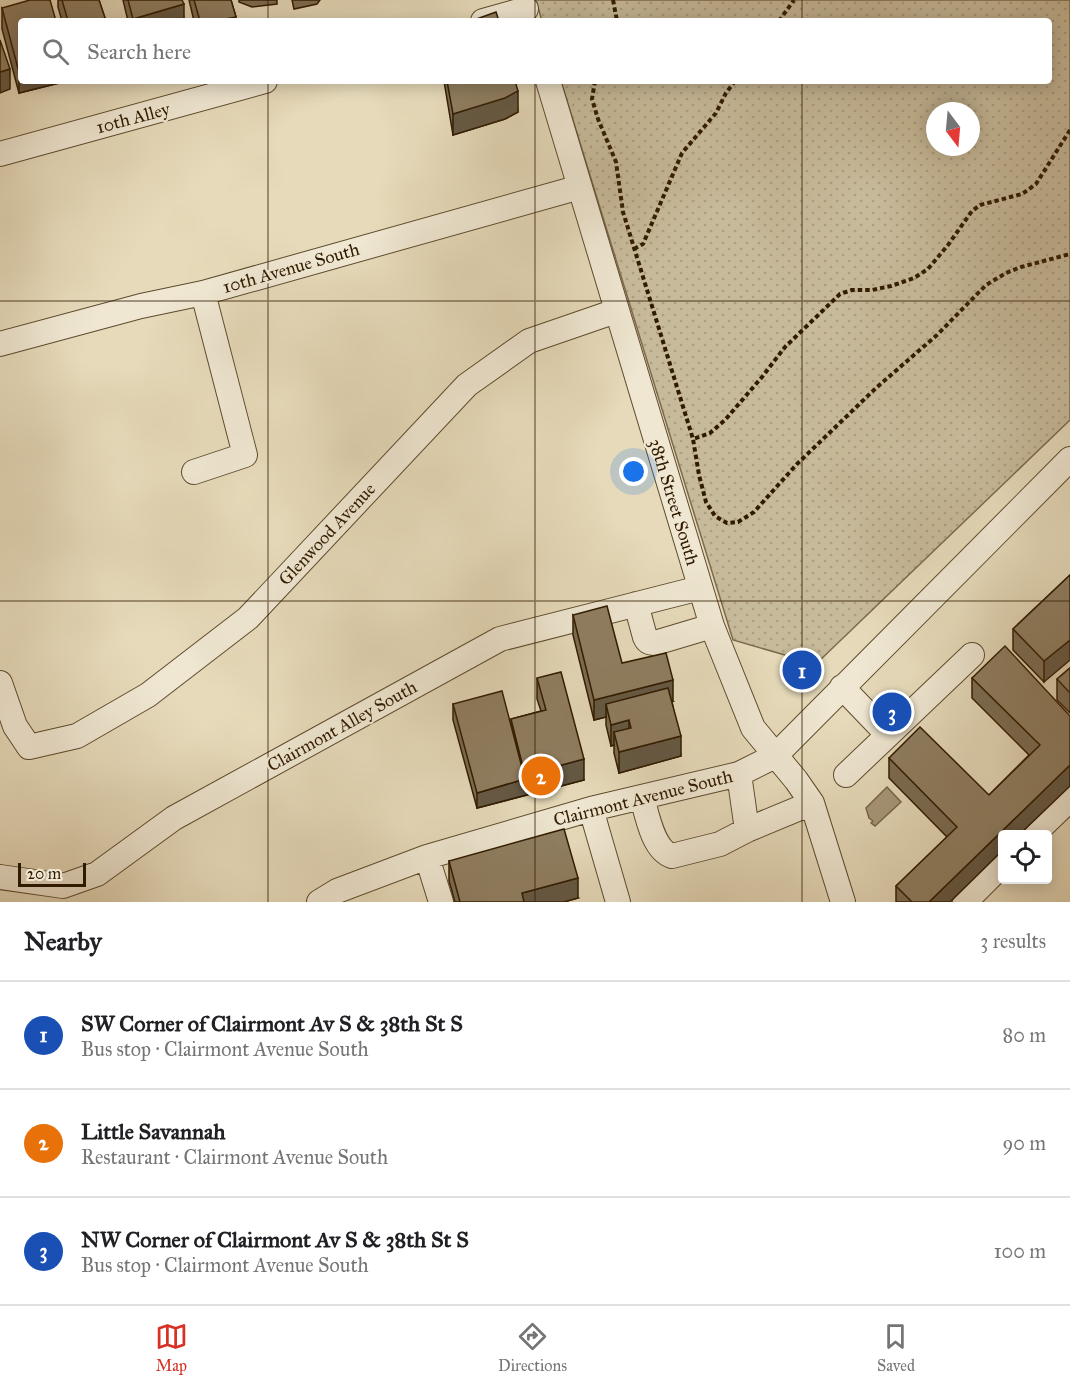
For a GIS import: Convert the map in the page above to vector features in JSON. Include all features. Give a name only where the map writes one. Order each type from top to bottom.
[{"type":"street","points":[[495,18],[526,10]]},
{"type":"street","name":"10th Alley","points":[[0,154],[254,84]]},
{"type":"street","name":"38th Street South","points":[[549,84],[712,626],[753,728],[812,803],[843,902]]},
{"type":"street","name":"10th Avenue South","points":[[0,345],[141,306],[203,293],[580,187]]},
{"type":"street","points":[[194,472],[244,455],[203,293]]},
{"type":"street","name":"Glenwood Avenue","points":[[0,683],[15,726],[29,747],[77,736],[148,695],[248,618],[467,385],[530,341],[616,311]]},
{"type":"street","name":"Clairmont Avenue South","points":[[319,902],[337,891],[427,857],[591,809],[739,774],[775,756],[1070,459]]},
{"type":"street","name":"Clairmont Alley South","points":[[0,877],[63,886],[97,874],[174,818],[500,639],[700,588]]},
{"type":"street","points":[[636,604],[645,637],[650,643],[712,626]]},
{"type":"street","points":[[846,775],[972,655]]},
{"type":"street","points":[[842,687],[888,735]]},
{"type":"street","points":[[739,774],[747,830]]},
{"type":"street","points":[[642,797],[654,837],[669,856],[720,844],[812,803]]},
{"type":"street","points":[[1038,830],[1070,799]]},
{"type":"street","points":[[591,809],[618,902]]},
{"type":"street","points":[[427,857],[441,902]]},
{"type":"street","points":[[965,902],[998,869]]},
{"type":"path","points":[[613,0],[616,18]]},
{"type":"path","points":[[780,18],[794,0]]},
{"type":"path","points":[[594,84],[592,99],[616,162],[623,212],[693,439],[706,502],[715,516],[727,523],[738,522],[754,512],[796,464],[876,388],[937,335],[986,285],[1021,267],[1070,254]]},
{"type":"path","points":[[634,249],[643,244],[682,153],[716,112],[733,84]]},
{"type":"path","points":[[693,439],[710,433],[725,420],[785,347],[840,294],[852,290],[872,290],[891,286],[914,278],[928,268],[972,211],[980,205],[1022,194],[1036,184],[1070,130]]},
{"type":"shaded area","points":[[536,0],[1070,0],[1070,420],[816,664],[733,640],[562,84],[1052,84],[1052,18],[541,18]]},
{"type":"shaded area","points":[[887,787],[901,802],[875,826],[871,823],[873,821],[869,818],[866,808]]},
{"type":"building","points":[[30,0],[50,0],[55,18],[18,18],[18,68],[2,8]]},
{"type":"building","points":[[62,0],[99,0],[105,18],[67,18]]},
{"type":"building","points":[[128,0],[182,0],[184,4],[136,18],[133,18]]},
{"type":"building","points":[[194,0],[231,0],[236,17],[231,18],[199,18]]},
{"type":"building","points":[[496,12],[498,18],[479,18]]},
{"type":"building","points":[[0,40],[10,69],[0,72]]},
{"type":"building","points":[[448,84],[516,84],[518,91],[505,98],[453,114]]},
{"type":"building","points":[[1070,575],[1070,640],[1044,661],[1013,629]]},
{"type":"building","points":[[607,606],[622,663],[666,653],[673,680],[594,700],[573,615]]},
{"type":"building","points":[[1005,646],[1070,716],[1070,765],[1003,830],[998,830],[998,835],[929,902],[912,902],[896,886],[957,827],[889,758],[920,727],[989,795],[1040,745],[972,678]]},
{"type":"building","points":[[1070,668],[1070,693],[1057,679]]},
{"type":"building","points":[[561,672],[584,759],[525,775],[511,719],[546,710],[537,678]]},
{"type":"building","points":[[668,688],[681,736],[619,752],[614,732],[631,728],[629,720],[611,725],[606,704]]},
{"type":"building","points":[[502,691],[525,779],[477,793],[453,704]]},
{"type":"building","points":[[564,829],[578,878],[522,893],[524,902],[460,902],[449,861]]},
{"type":"place","name":"SW Corner of Clairmont Av S & 38th St S","points":[[802,670]]},
{"type":"place","name":"NW Corner of Clairmont Av S & 38th St S","points":[[892,712]]},
{"type":"place","name":"Little Savannah","points":[[541,776]]}]
